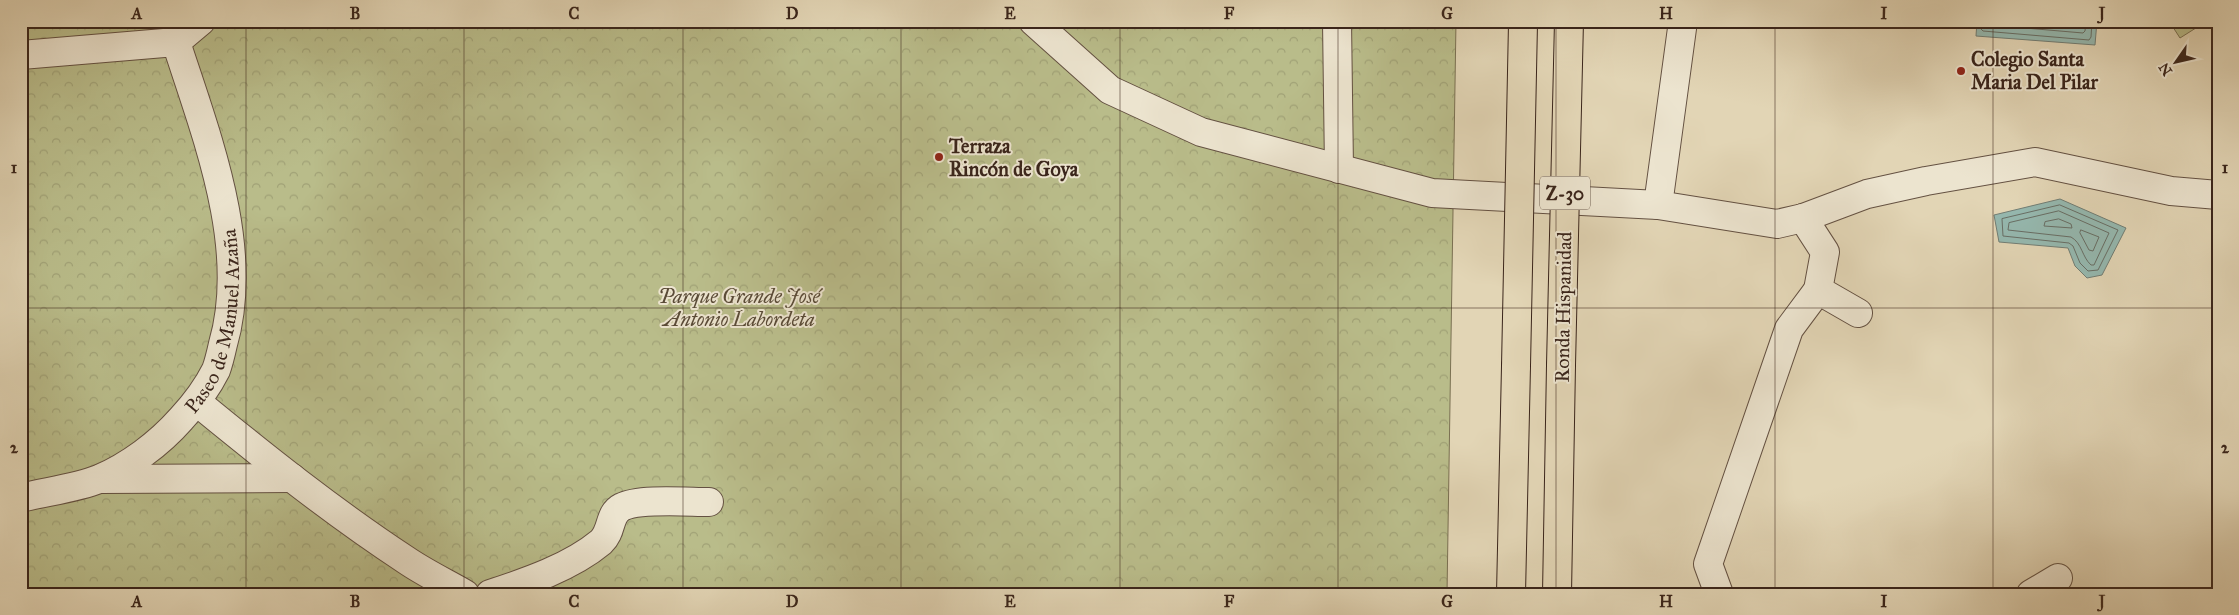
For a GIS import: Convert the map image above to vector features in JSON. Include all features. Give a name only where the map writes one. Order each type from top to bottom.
[{"type":"highway","name":"Ronda Hispanidad","points":[[1557,594],[1569,21]]},
{"type":"highway","name":"Z-30","points":[[1512,594],[1523,22]]},
{"type":"street","points":[[21,55],[176,42],[201,21]]},
{"type":"street","points":[[1033,21],[1110,90],[1202,132],[1432,193],[1658,205],[1777,224],[1803,218],[1867,194],[1926,181],[2036,162],[2171,191],[2218,195]]},
{"type":"street","points":[[1337,21],[1339,169]]},
{"type":"street","points":[[1658,205],[1683,21]]},
{"type":"street","name":"Paseo de Manuel Azaña","points":[[21,498],[98,479],[141,455],[171,431],[197,402],[216,368],[230,320],[233,284],[224,202],[209,146],[176,42]]},
{"type":"street","points":[[1719,594],[1708,564],[1788,329],[1818,290],[1825,252],[1803,218]]},
{"type":"street","points":[[1818,290],[1858,313]]},
{"type":"street","points":[[197,402],[292,478],[407,561],[466,594]]},
{"type":"street","points":[[98,479],[292,478]]},
{"type":"street","points":[[490,594],[565,564],[590,550],[602,541],[611,529],[612,517],[620,508],[637,502],[709,502]]},
{"type":"street","points":[[2031,594],[2058,578]]},
{"type":"green space","name":"Parque Grande José Antonio Labordeta","points":[[21,21],[1456,21],[1447,594],[370,594],[349,589],[314,594],[21,594]]},
{"type":"green space","points":[[2169,21],[2207,21],[2180,38]]},
{"type":"green space","points":[[350,589],[370,594],[314,594]]},
{"type":"water","points":[[1977,21],[2097,21],[2095,45],[1976,36]]},
{"type":"water","points":[[2060,199],[2126,228],[2102,275],[2087,278],[2075,266],[2068,248],[1999,242],[1994,215]]},
{"type":"place","name":"Colegio Santa Maria Del Pilar","points":[[1961,71]]},
{"type":"place","name":"Terraza Rincón de Goya","points":[[939,157]]}]
